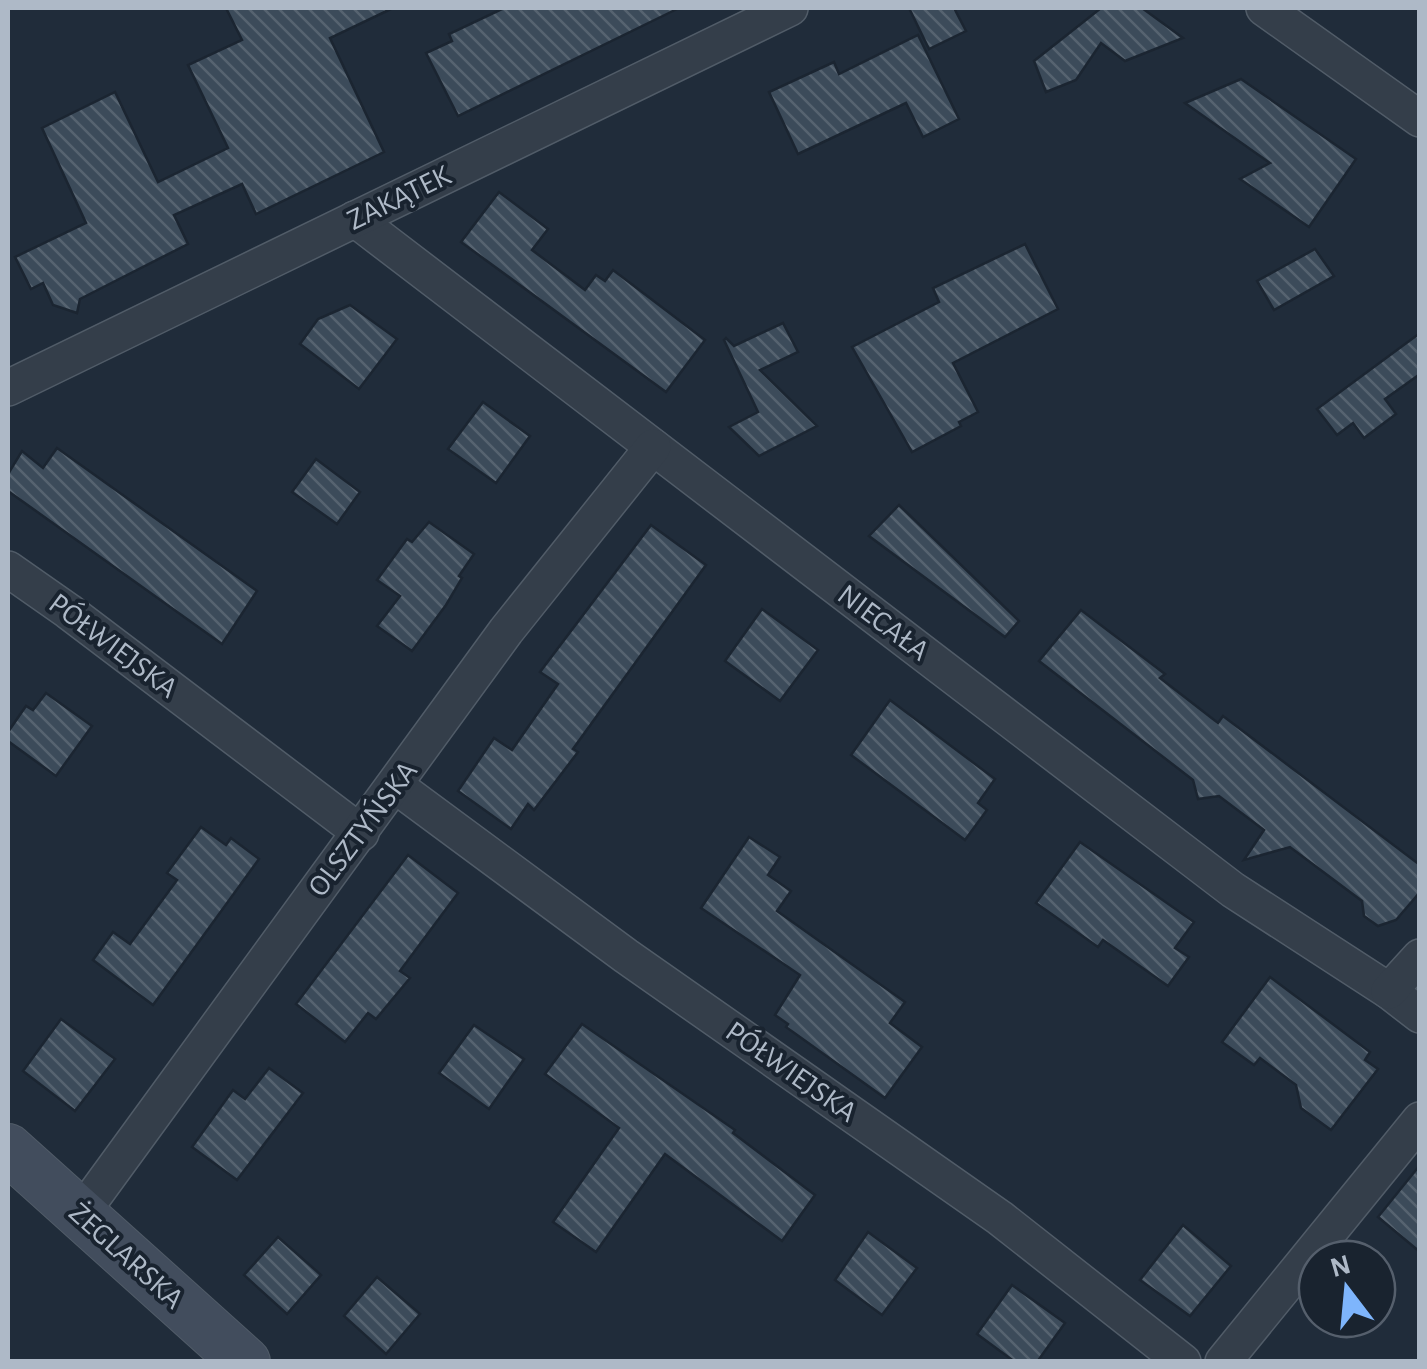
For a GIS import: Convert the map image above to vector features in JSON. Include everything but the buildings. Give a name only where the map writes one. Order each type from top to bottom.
[{"type":"street","name":"ZAKĄTEK","points":[[8,388],[790,8]]},
{"type":"street","points":[[1264,8],[1420,119]]},
{"type":"street","name":"NIECAŁA","points":[[356,219],[1233,890],[1420,1015]]},
{"type":"street","name":"OLSZTYŃSKA","points":[[80,1214],[506,631],[653,447]]},
{"type":"street","name":"PÓŁWIEJSKA","points":[[8,569],[361,832]]},
{"type":"street","name":"PÓŁWIEJSKA","points":[[396,786],[642,968],[1000,1218],[1182,1362]]},
{"type":"street","points":[[1389,991],[1420,956]]},
{"type":"street","points":[[1223,1362],[1420,1120]]},
{"type":"street","name":"ŻEGLARSKA","points":[[8,1150],[244,1362]]}]
